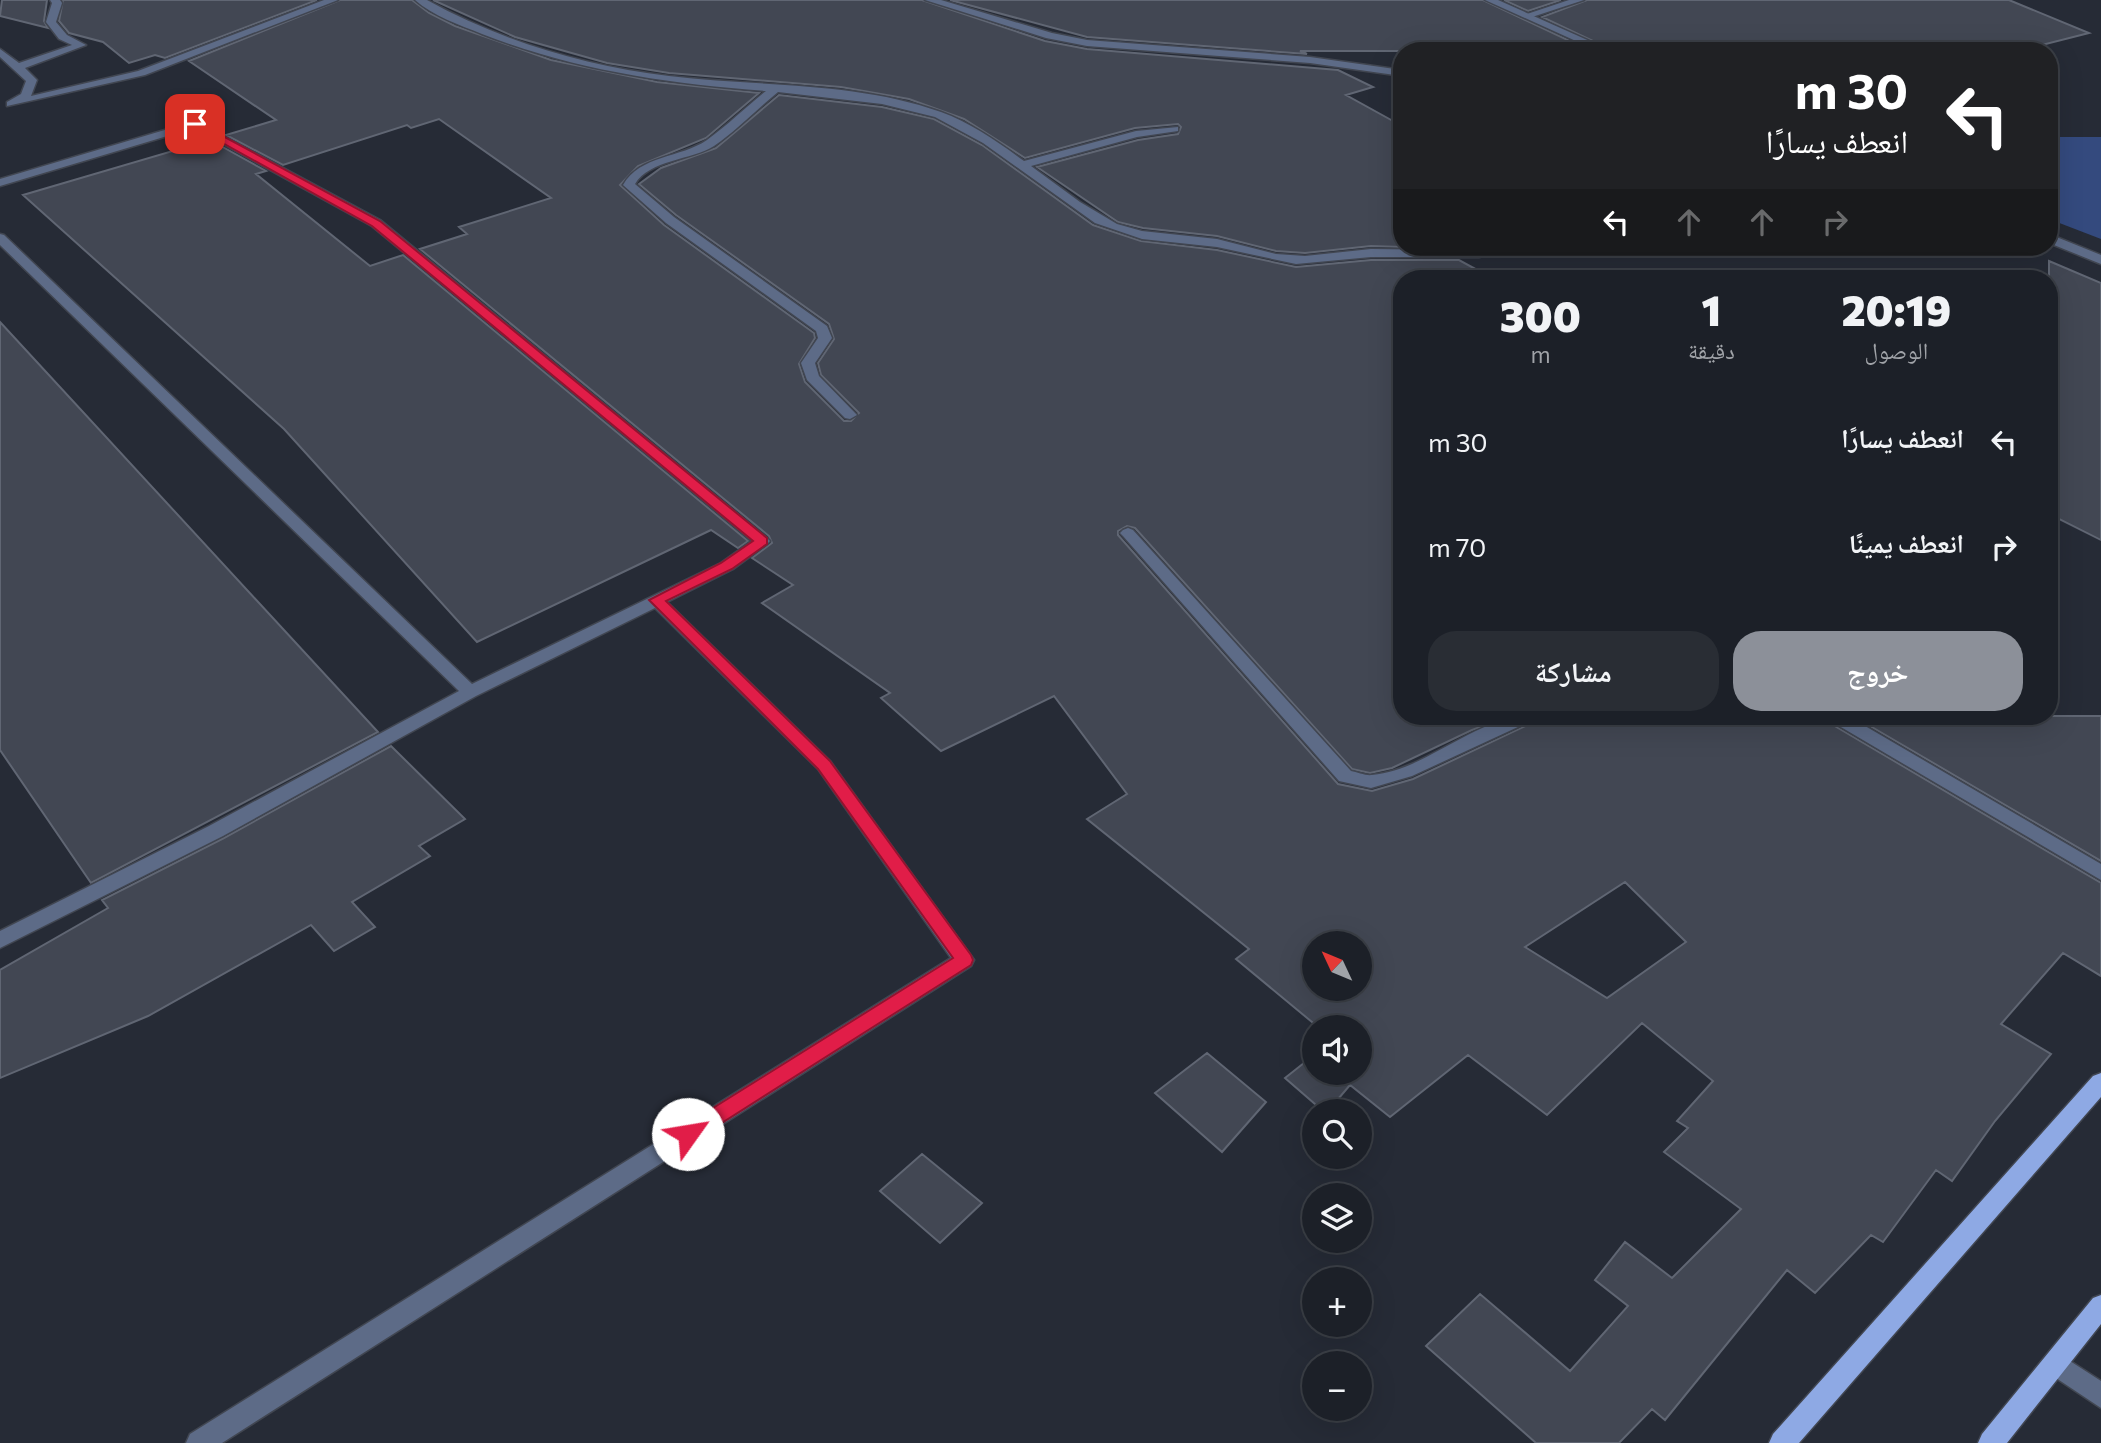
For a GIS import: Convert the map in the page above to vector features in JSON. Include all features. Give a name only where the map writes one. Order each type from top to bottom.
[{"type":"main road","points":[[1782,1443],[2101,1082]]},
{"type":"main road","points":[[1991,1443],[2101,1306]]},
{"type":"street","points":[[18,67],[81,46],[63,37],[51,22],[57,3],[55,0]]},
{"type":"street","points":[[0,108],[141,73],[333,0]]},
{"type":"street","points":[[420,0],[475,28],[609,68],[666,79],[857,96],[917,108],[949,120],[1024,163],[1100,220],[1135,235],[1217,243],[1293,260],[1393,253]]},
{"type":"street","points":[[930,0],[1021,25],[1050,36],[1087,43],[1310,60],[1393,72]]},
{"type":"street","points":[[1490,0],[1586,42]]},
{"type":"street","points":[[1526,16],[1579,0]]},
{"type":"street","points":[[0,52],[32,80],[26,96],[12,104]]},
{"type":"street","points":[[777,87],[709,144],[652,166],[634,176],[629,185],[670,220],[822,329],[825,338],[808,363],[812,376],[850,415]]},
{"type":"street","points":[[0,183],[195,124],[376,223],[762,541],[726,566],[470,692],[216,831],[0,940]]},
{"type":"street","points":[[1024,163],[1136,134],[1174,130]]},
{"type":"street","points":[[0,239],[470,692]]},
{"type":"street","points":[[2058,242],[2101,260]]},
{"type":"street","points":[[1128,533],[1345,776],[1371,782],[1406,772],[1508,725]]},
{"type":"street","points":[[199,1443],[964,960],[824,765],[656,600]]},
{"type":"street","points":[[1850,725],[2101,873]]},
{"type":"street","points":[[2056,1364],[2101,1396]]},
{"type":"shaded area","points":[[2058,137],[2101,137],[2101,239],[2058,222]]},
{"type":"building","points":[[2,0],[47,0],[44,21],[48,28],[0,16]]},
{"type":"building","points":[[63,0],[317,0],[165,58],[155,55],[129,63],[103,42],[69,33],[59,21]]},
{"type":"building","points":[[340,0],[412,0],[429,13],[455,26],[551,60],[657,82],[759,93],[706,138],[638,166],[620,185],[664,225],[814,333],[815,338],[799,364],[805,382],[844,421],[851,421],[859,413],[821,375],[818,363],[834,339],[829,324],[676,215],[639,184],[661,168],[716,148],[779,95],[882,107],[934,119],[982,145],[1093,225],[1141,241],[1217,250],[1296,267],[1371,260],[1459,260],[1477,270],[1393,270],[1393,725],[1486,725],[1392,768],[1370,773],[1352,769],[1135,528],[1127,526],[1118,531],[1118,535],[1338,784],[1372,791],[1413,779],[1528,725],[1833,725],[2101,883],[2101,976],[2063,953],[2001,1024],[2051,1054],[1995,1121],[1952,1181],[1936,1170],[1883,1242],[1871,1235],[1815,1293],[1787,1270],[1665,1420],[1652,1409],[1619,1443],[1536,1443],[1426,1346],[1480,1294],[1570,1371],[1628,1306],[1595,1280],[1625,1242],[1672,1278],[1741,1209],[1664,1152],[1688,1128],[1677,1121],[1713,1081],[1642,1023],[1547,1115],[1468,1055],[1390,1117],[1372,1103],[1372,1099],[1368,1099],[1350,1085],[1372,1085],[1372,1015],[1304,1015],[1236,959],[1249,949],[1087,819],[1127,794],[1054,696],[941,751],[881,698],[890,693],[762,603],[793,585],[752,558],[772,543],[769,536],[420,249],[467,234],[459,227],[551,198],[439,119],[411,128],[407,125],[283,165],[226,135],[276,120],[189,61]],"holes":[[[1625,882],[1686,942],[1607,998],[1525,947]]]},
{"type":"building","points":[[433,0],[922,0],[1045,41],[1087,49],[1338,70],[1373,87],[1346,95],[1393,121],[1393,247],[1371,246],[1305,253],[1276,251],[1217,236],[1143,228],[1118,222],[1037,167],[1138,140],[1178,134],[1181,127],[1178,124],[1135,128],[1025,158],[964,119],[909,99],[841,87],[669,73],[607,63],[515,37]]},
{"type":"building","points":[[950,0],[1483,0],[1572,42],[1393,42],[1393,51],[1300,51],[1307,54],[1087,37]]},
{"type":"building","points":[[1504,0],[1561,0],[1528,11]]},
{"type":"building","points":[[1587,0],[2009,0],[2089,33],[2054,42],[1595,42],[1542,17]]},
{"type":"building","points":[[210,140],[266,171],[256,174],[370,266],[403,255],[748,541],[738,548],[711,530],[477,642],[284,429],[23,195]]},
{"type":"building","points":[[2049,261],[2101,283],[2101,540],[2058,518],[2058,270],[2049,270]]},
{"type":"building","points":[[0,322],[378,732],[91,883],[0,750]]},
{"type":"building","points":[[2058,716],[2101,716],[2101,861],[1868,725],[2058,725]]},
{"type":"building","points":[[391,746],[465,819],[419,846],[430,856],[352,902],[375,927],[334,951],[311,925],[148,1016],[0,1078],[0,970],[108,908],[102,900],[224,838]]},
{"type":"building","points":[[1207,1053],[1266,1102],[1222,1152],[1155,1093]]},
{"type":"building","points":[[1302,1065],[1302,1085],[1350,1085],[1338,1099],[1309,1099],[1285,1078]]},
{"type":"building","points":[[922,1154],[982,1203],[940,1243],[880,1191]]},
{"type":"route","points":[[195,124],[376,223],[762,541],[726,566],[656,600],[824,765],[964,960],[688,1134]]}]
